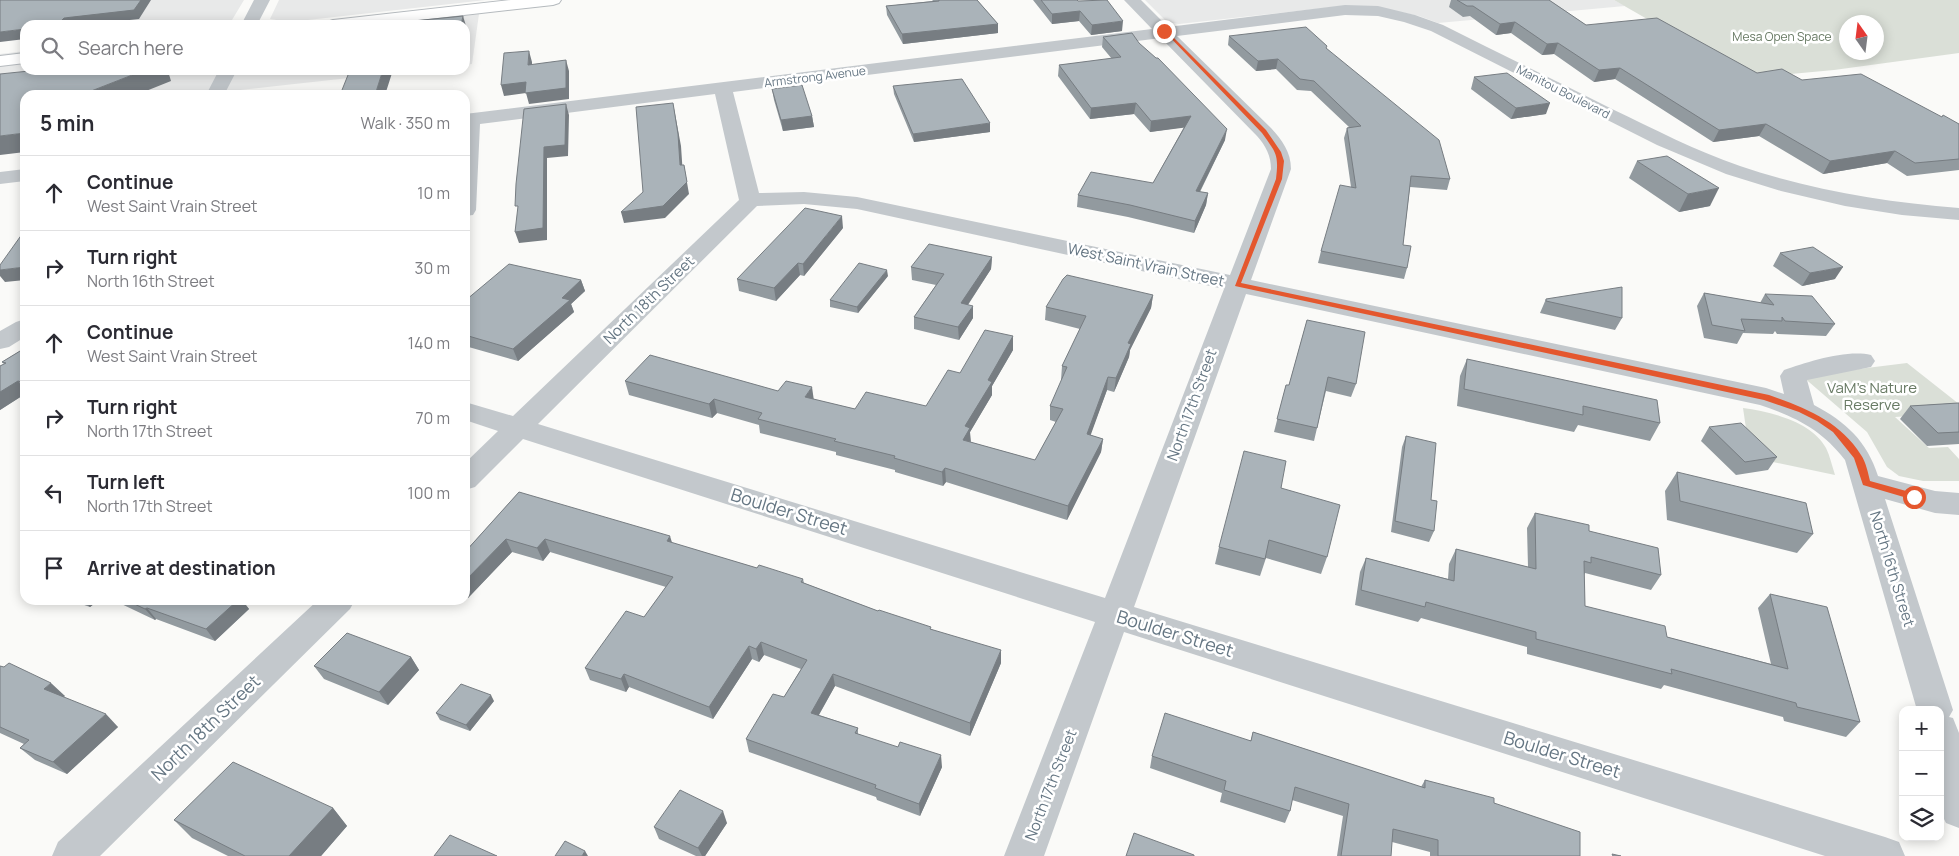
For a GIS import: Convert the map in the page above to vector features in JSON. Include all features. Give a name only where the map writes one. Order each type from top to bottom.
[{"type":"main road","points":[[377,20],[553,0]]},
{"type":"main road","points":[[0,61],[20,59]]},
{"type":"street","points":[[252,20],[262,0]]},
{"type":"street","name":"North 17th Street","points":[[1024,856],[1237,284],[1279,179],[1281,161],[1278,152],[1264,132],[1132,0]]},
{"type":"street","name":"Manitou Boulevard","points":[[1164,31],[1345,10],[1363,10],[1394,15],[1437,28],[1646,133],[1733,170],[1844,199],[1921,212],[1959,214]]},
{"type":"street","name":"Armstrong Avenue","points":[[470,120],[723,89],[1164,31]]},
{"type":"street","points":[[218,90],[225,75]]},
{"type":"street","points":[[723,89],[750,201]]},
{"type":"street","points":[[0,178],[20,176]]},
{"type":"street","name":"West Saint Vrain Street","points":[[750,201],[776,197],[801,197],[856,203],[1766,397],[1802,410]]},
{"type":"street","name":"North 18th Street","points":[[470,475],[750,201]]},
{"type":"street","points":[[0,341],[20,330]]},
{"type":"street","points":[[1802,410],[1793,376],[1814,369],[1862,361]]},
{"type":"street","name":"North 16th Street","points":[[1802,410],[1836,430],[1858,457],[1934,706]]},
{"type":"street","name":"Boulder Street","points":[[470,413],[1885,856]]},
{"type":"street","points":[[1866,483],[1935,502],[1959,504]]},
{"type":"street","name":"North 18th Street","points":[[72,856],[334,605]]},
{"type":"street","points":[[1944,722],[1959,725]]},
{"type":"street","points":[[1944,746],[1959,810]]},
{"type":"shaded area","points":[[136,0],[244,0],[232,20],[101,20],[113,3]]},
{"type":"shaded area","points":[[279,0],[486,0],[308,20],[270,19]]},
{"type":"shaded area","points":[[1145,0],[1614,0],[1625,6],[1438,23],[1419,16],[1382,8],[1343,6],[1179,24],[1167,22]]},
{"type":"shaded area","points":[[479,14],[472,64],[470,64],[470,20],[430,20]]},
{"type":"shaded area","points":[[20,52],[20,75],[376,75],[241,90],[20,90],[20,100],[0,118],[0,54]]},
{"type":"green space","name":"Mesa Open Space","points":[[1614,0],[1959,0],[1959,53],[1834,70],[1780,75],[1741,73]]},
{"type":"green space","name":"VaM's Nature Reserve","points":[[1907,363],[1959,404],[1910,416],[1895,417],[1929,448],[1948,447],[1959,459],[1959,481],[1923,481],[1899,476],[1887,467],[1867,432],[1802,376]]},
{"type":"green space","points":[[1743,408],[1778,415],[1811,431],[1826,448],[1835,475],[1768,461],[1748,442]]},
{"type":"building","points":[[0,0],[141,0],[134,10],[64,18],[62,20],[20,20],[20,30],[0,32]]},
{"type":"building","points":[[939,0],[977,0],[998,24],[902,34],[886,6]]},
{"type":"building","points":[[1041,0],[1107,0],[1123,21],[1092,25],[1080,11],[1052,14]]},
{"type":"building","points":[[1457,0],[1549,0],[1586,25],[1657,18],[1757,73],[1782,69],[1802,80],[1861,74],[1959,124],[1959,159],[1915,163],[1895,151],[1830,161],[1766,124],[1719,130],[1620,68],[1599,70],[1558,43],[1547,44],[1515,22],[1500,24],[1473,6],[1467,6]]},
{"type":"building","points":[[463,16],[462,20],[423,20]]},
{"type":"building","points":[[1306,27],[1327,46],[1326,48],[1439,140],[1450,179],[1411,176],[1403,245],[1411,246],[1407,268],[1321,251],[1340,185],[1356,188],[1347,128],[1361,126],[1314,81],[1300,79],[1278,59],[1258,61],[1229,36]]},
{"type":"building","points":[[1132,33],[1139,43],[1158,58],[1227,129],[1196,191],[1208,193],[1195,221],[1130,205],[1078,195],[1091,172],[1153,183],[1191,116],[1151,121],[1136,103],[1091,108],[1059,65],[1121,57],[1103,37]]},
{"type":"building","points":[[529,51],[528,65],[566,60],[566,88],[525,93],[526,82],[501,85],[504,53]]},
{"type":"building","points":[[20,72],[20,75],[132,75],[94,90],[20,90],[20,134],[0,136],[0,74]]},
{"type":"building","points":[[1507,73],[1550,103],[1516,108],[1474,77]]},
{"type":"building","points":[[348,75],[381,75],[377,90],[342,90]]},
{"type":"building","points":[[962,79],[990,123],[913,134],[893,86]]},
{"type":"building","points":[[802,85],[812,116],[781,120],[772,89]]},
{"type":"building","points":[[673,103],[680,165],[684,165],[687,182],[663,206],[621,212],[643,192],[636,107]]},
{"type":"building","points":[[566,104],[565,145],[544,147],[543,228],[515,232],[518,206],[515,206],[516,184],[524,109]]},
{"type":"building","points":[[1667,156],[1719,188],[1688,194],[1637,161]]},
{"type":"building","points":[[805,208],[842,216],[803,264],[798,263],[774,288],[737,279],[787,227]]},
{"type":"building","points":[[20,237],[20,268],[0,270],[0,265]]},
{"type":"building","points":[[929,244],[992,257],[961,303],[973,306],[958,327],[914,317],[944,274],[911,267]]},
{"type":"building","points":[[1813,247],[1843,267],[1810,273],[1780,253]]},
{"type":"building","points":[[859,263],[887,270],[857,307],[830,300]]},
{"type":"building","points":[[509,264],[581,280],[562,298],[570,300],[513,349],[470,336],[470,297]]},
{"type":"building","points":[[1067,275],[1153,295],[1128,343],[1131,344],[1116,378],[1108,377],[1087,434],[1103,439],[1068,506],[945,468],[942,472],[894,458],[895,456],[834,441],[836,439],[758,419],[762,413],[714,399],[709,404],[625,381],[650,355],[778,391],[786,381],[812,387],[805,397],[855,409],[866,392],[926,406],[948,370],[960,373],[985,330],[1013,336],[988,380],[992,382],[965,426],[970,428],[963,440],[1035,460],[1063,409],[1050,406],[1067,367],[1062,366],[1086,316],[1046,307]]},
{"type":"building","points":[[1622,287],[1622,318],[1546,301],[1546,299]]},
{"type":"building","points":[[1704,293],[1774,305],[1765,294],[1812,296],[1835,324],[1785,321],[1782,317],[1782,321],[1741,319],[1745,331],[1712,325]]},
{"type":"building","points":[[1307,320],[1365,332],[1356,384],[1328,377],[1317,428],[1277,419],[1286,385],[1289,385]]},
{"type":"building","points":[[20,351],[20,382],[0,392],[0,366],[6,363],[2,362]]},
{"type":"building","points":[[1467,359],[1657,400],[1660,423],[1583,406],[1583,415],[1464,389]]},
{"type":"building","points":[[1959,403],[1959,432],[1938,433],[1910,406]]},
{"type":"building","points":[[1741,423],[1777,457],[1745,462],[1709,427]]},
{"type":"building","points":[[1406,436],[1436,443],[1431,500],[1437,501],[1434,531],[1395,521]]},
{"type":"building","points":[[1244,451],[1286,461],[1281,488],[1340,505],[1327,557],[1269,540],[1265,559],[1219,547]]},
{"type":"building","points":[[1677,472],[1806,503],[1813,534],[1680,501]]},
{"type":"building","points":[[519,492],[670,536],[667,541],[757,568],[759,565],[803,579],[801,582],[878,611],[1001,650],[970,723],[833,674],[811,713],[858,728],[855,733],[898,747],[900,742],[941,755],[919,804],[875,788],[876,785],[746,739],[773,694],[784,697],[807,660],[761,642],[756,649],[749,646],[709,707],[624,674],[621,679],[585,668],[626,611],[644,617],[673,577],[545,539],[537,548],[506,539],[470,576],[470,546]]},
{"type":"building","points":[[1535,513],[1589,525],[1589,531],[1658,548],[1661,575],[1591,557],[1591,563],[1584,561],[1585,606],[1665,626],[1667,637],[1788,669],[1770,594],[1827,607],[1860,722],[1797,707],[1796,703],[1671,669],[1672,674],[1536,639],[1536,632],[1426,602],[1425,607],[1361,590],[1366,558],[1454,581],[1456,549],[1536,569]]},
{"type":"building","points":[[137,605],[232,605],[206,629],[147,608],[145,609]]},
{"type":"building","points":[[347,633],[411,657],[379,692],[314,666]]},
{"type":"building","points":[[9,663],[51,683],[44,689],[106,714],[53,762],[20,748],[29,740],[0,727],[0,666],[4,667]]},
{"type":"building","points":[[461,684],[491,695],[466,725],[436,713]]},
{"type":"building","points":[[1165,713],[1251,741],[1253,732],[1425,788],[1425,780],[1494,798],[1494,803],[1580,832],[1580,856],[1438,856],[1438,840],[1393,829],[1391,856],[1341,856],[1349,804],[1295,787],[1290,811],[1224,790],[1226,781],[1152,756]]},
{"type":"building","points":[[233,762],[333,808],[289,856],[245,856],[174,820]]},
{"type":"building","points":[[680,790],[723,811],[698,848],[654,827]]},
{"type":"building","points":[[1134,833],[1194,855],[1194,856],[1126,856]]},
{"type":"building","points":[[450,835],[497,856],[434,856]]},
{"type":"building","points":[[565,841],[585,851],[582,856],[555,856]]},
{"type":"route","points":[[1164,31],[1273,142],[1281,161],[1279,179],[1237,284],[1766,397],[1802,410],[1836,430],[1858,457],[1866,483],[1914,497]]}]
